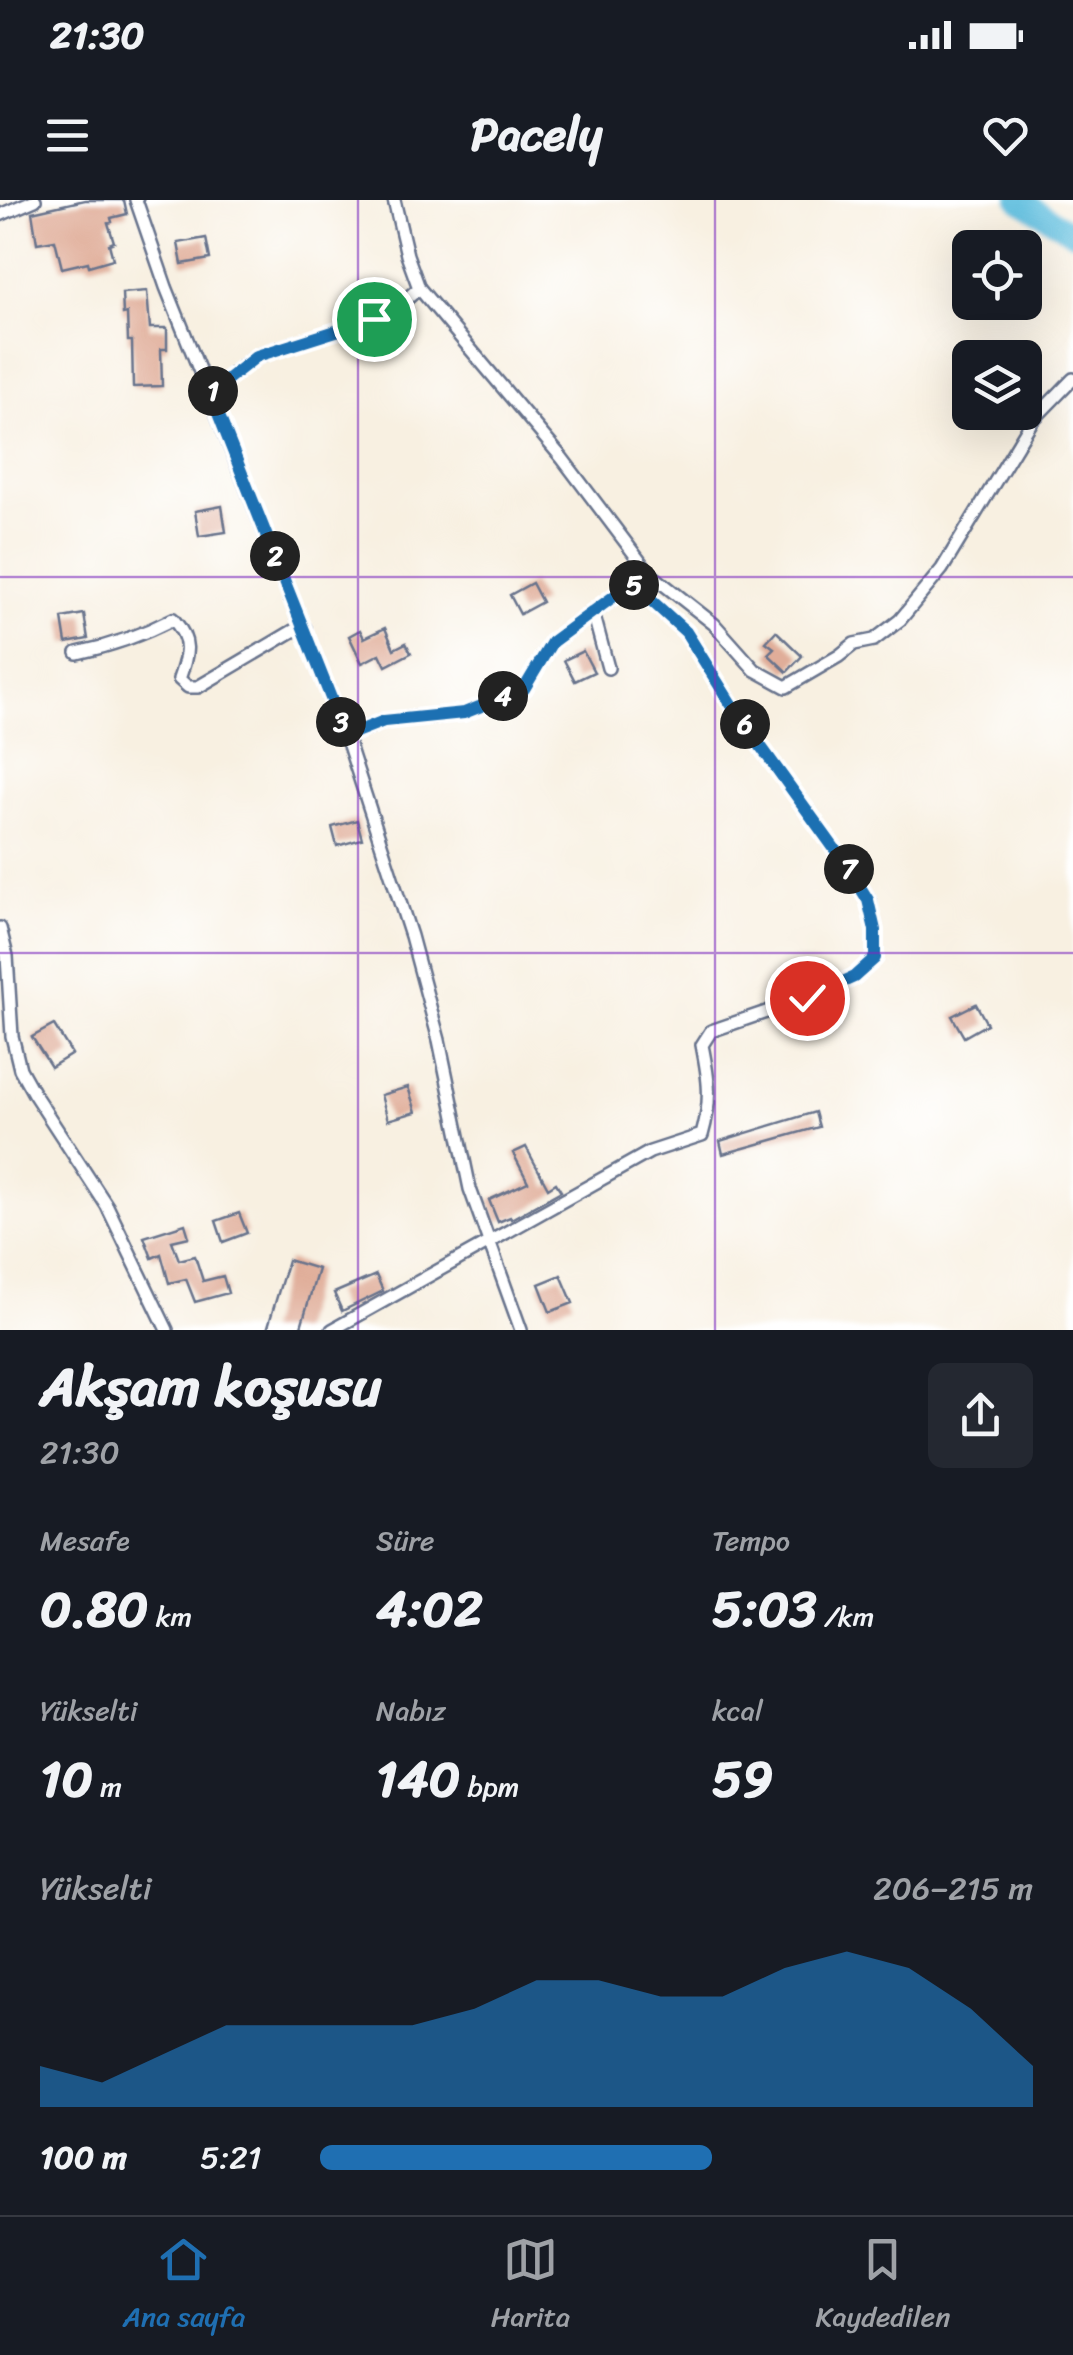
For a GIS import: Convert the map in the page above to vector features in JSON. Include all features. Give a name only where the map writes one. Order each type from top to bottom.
[{"type":"street","points":[[0,214],[35,200]]},
{"type":"street","points":[[136,200],[166,287],[346,736],[411,936],[470,1189],[521,1330]]},
{"type":"street","points":[[394,200],[419,288],[562,458],[648,572],[714,624],[755,670],[786,687],[854,644],[874,640],[900,620],[942,568],[1032,421],[1073,378]]},
{"type":"street","points":[[210,393],[257,356],[374,319],[405,302],[419,288]]},
{"type":"street","points":[[346,736],[384,721],[464,713],[524,689],[552,642],[648,572]]},
{"type":"street","points":[[332,1330],[650,1152],[702,1135],[710,1108],[702,1045],[712,1031],[854,977],[875,958],[875,930],[868,900],[847,866],[736,712],[686,632],[632,583]]},
{"type":"street","points":[[593,612],[608,668]]},
{"type":"street","points":[[77,654],[173,620],[187,642],[180,678],[188,687],[198,687],[293,631],[305,628]]},
{"type":"street","points":[[0,928],[7,956],[12,1036],[20,1068],[107,1206],[167,1330]]},
{"type":"building","points":[[85,200],[124,200],[127,214],[111,218],[108,223],[114,242],[109,244],[113,259],[62,268],[55,240],[37,243],[32,212]]},
{"type":"building","points":[[206,238],[210,259],[182,264],[178,243]]},
{"type":"building","points":[[147,291],[150,328],[167,328],[167,349],[161,349],[162,386],[133,387],[132,341],[128,341],[122,293]]},
{"type":"building","points":[[222,506],[226,532],[199,536],[195,511]]},
{"type":"building","points":[[532,583],[542,602],[520,614],[510,595]]},
{"type":"building","points":[[84,614],[88,639],[66,643],[62,618]]},
{"type":"building","points":[[385,628],[394,649],[406,643],[411,653],[386,666],[380,654],[362,663],[349,636],[360,630],[364,638]]},
{"type":"building","points":[[776,631],[802,656],[787,672],[768,654],[774,648],[766,642]]},
{"type":"building","points":[[583,651],[594,672],[575,681],[564,660]]},
{"type":"building","points":[[357,820],[362,839],[337,846],[332,827]]},
{"type":"building","points":[[976,1004],[987,1024],[964,1037],[952,1016]]},
{"type":"building","points":[[54,1025],[72,1054],[51,1067],[32,1037]]},
{"type":"building","points":[[408,1087],[416,1112],[388,1120],[381,1095]]},
{"type":"building","points":[[815,1112],[819,1127],[723,1154],[720,1141]]},
{"type":"building","points":[[526,1147],[548,1188],[556,1183],[561,1191],[511,1219],[498,1222],[489,1200],[528,1182],[513,1153]]},
{"type":"building","points":[[239,1213],[247,1233],[223,1242],[216,1221]]},
{"type":"building","points":[[185,1224],[189,1237],[172,1241],[179,1260],[195,1256],[203,1281],[223,1276],[228,1293],[195,1302],[186,1279],[169,1283],[161,1254],[152,1258],[144,1237]]},
{"type":"building","points":[[288,1260],[318,1269],[300,1330],[267,1330]]},
{"type":"building","points":[[376,1275],[383,1291],[342,1311],[334,1293]]},
{"type":"building","points":[[561,1275],[573,1303],[550,1312],[539,1284]]},
{"type":"waterway","points":[[1019,200],[1073,233]]},
{"type":"route","points":[[374,319],[257,356],[210,393],[346,736],[384,721],[464,713],[524,689],[552,642],[632,583],[686,632],[736,712],[868,900],[875,930],[875,958],[854,977],[807,998]]}]
